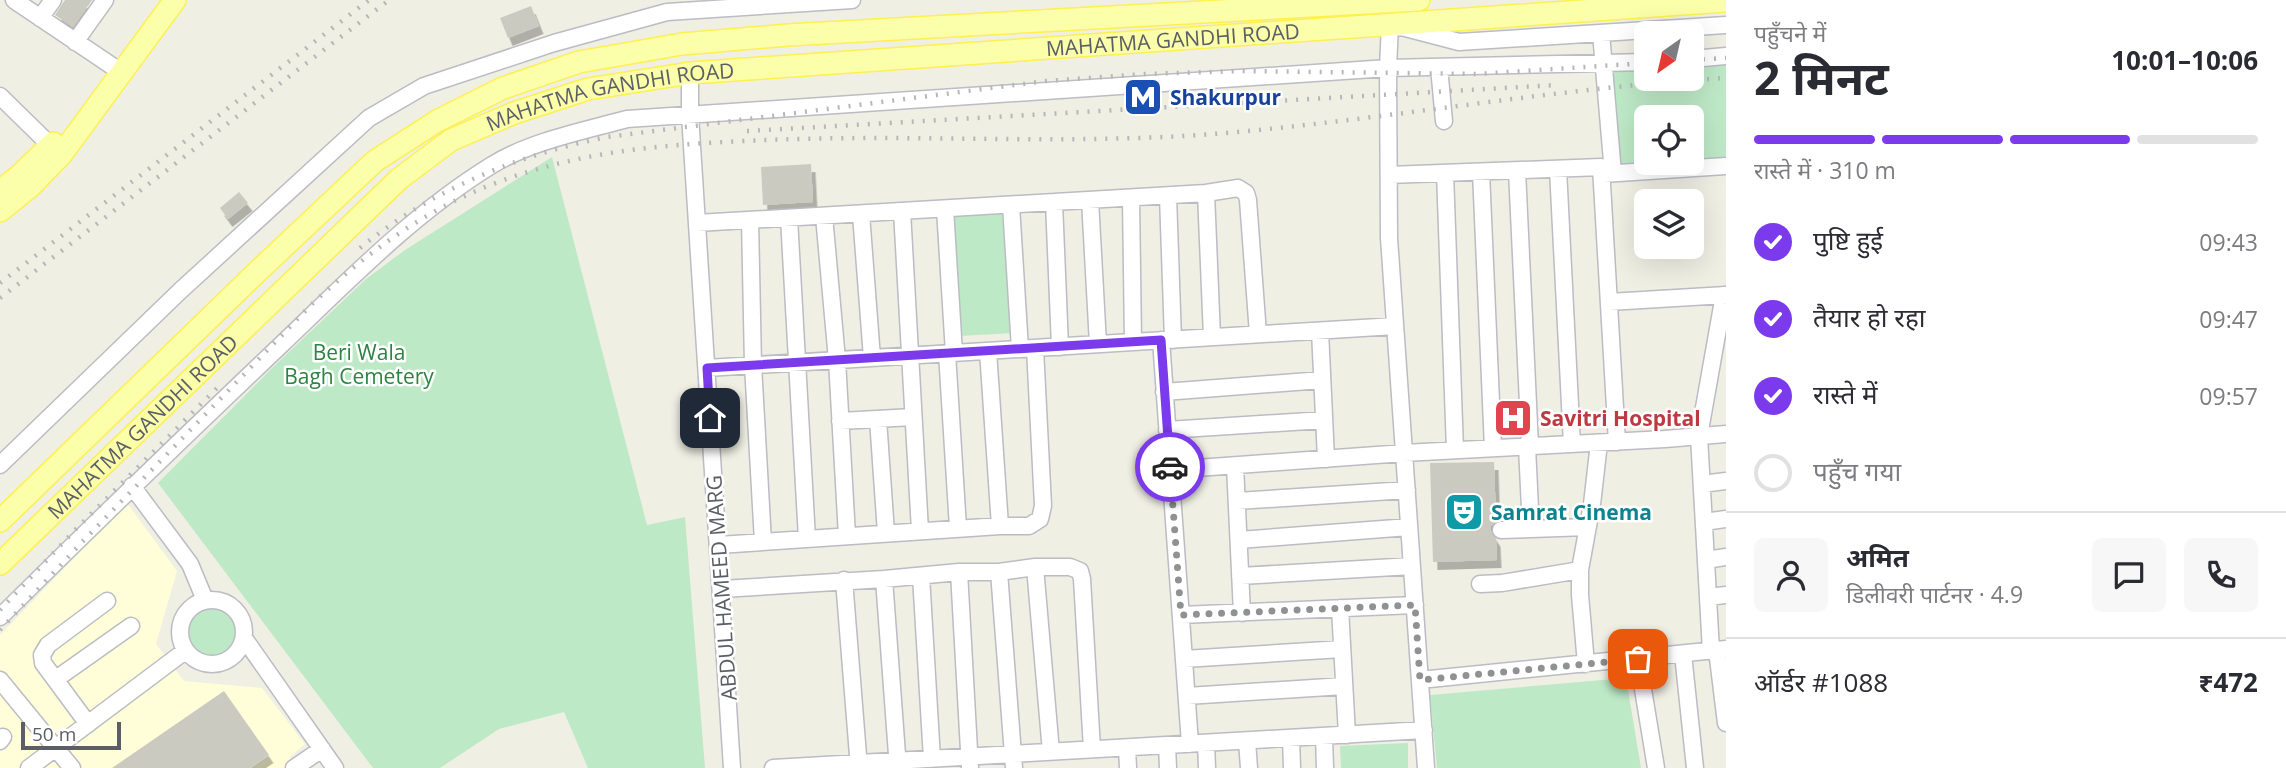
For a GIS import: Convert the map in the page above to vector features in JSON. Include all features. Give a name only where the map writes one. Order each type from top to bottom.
[{"type":"main road","points":[[0,211],[31,186],[162,0]]},
{"type":"main road","points":[[0,191],[56,150],[175,0]]},
{"type":"main road","name":"MAHATMA GANDHI ROAD","points":[[0,521],[375,161],[437,121],[503,89],[579,62],[682,44],[802,34],[1419,0]]},
{"type":"main road","name":"MAHATMA GANDHI ROAD","points":[[0,564],[398,179],[451,140],[514,113],[589,89],[690,73],[1726,1]]},
{"type":"street","points":[[14,0],[115,68]]},
{"type":"street","points":[[40,18],[53,0]]},
{"type":"street","points":[[75,42],[105,0]]},
{"type":"street","points":[[0,465],[180,291],[369,118],[425,86],[660,7],[667,12],[704,5],[852,0]]},
{"type":"street","points":[[1426,768],[1389,238],[1390,24],[1459,42],[1726,24]]},
{"type":"street","points":[[1601,33],[1609,302],[1617,442]]},
{"type":"street","points":[[1704,58],[1726,56]]},
{"type":"street","points":[[0,617],[132,486],[366,264],[449,194],[494,164],[544,142],[627,119],[1388,68],[1634,62]]},
{"type":"street","points":[[1439,67],[1444,121]]},
{"type":"street","name":"ABDUL HAMEED MARG","points":[[690,73],[690,115],[732,768]]},
{"type":"street","points":[[0,96],[56,150]]},
{"type":"street","points":[[1607,174],[1726,166]]},
{"type":"street","points":[[1389,175],[1601,167],[1607,174]]},
{"type":"street","points":[[1558,169],[1572,444]]},
{"type":"street","points":[[1517,170],[1531,529]]},
{"type":"street","points":[[1481,172],[1493,448]]},
{"type":"street","points":[[1445,173],[1455,450]]},
{"type":"street","points":[[698,223],[1131,198],[1238,188],[1246,193],[1248,200],[1258,334]]},
{"type":"street","points":[[1206,193],[1212,337]]},
{"type":"street","points":[[1168,195],[1164,392],[1187,696],[1207,768]]},
{"type":"street","points":[[1131,198],[1133,342]]},
{"type":"street","points":[[1090,200],[1098,344]]},
{"type":"street","points":[[1054,202],[1060,346]]},
{"type":"street","points":[[719,545],[958,528],[1029,526],[1040,519],[1043,506],[1011,205]]},
{"type":"street","points":[[945,209],[958,528]]},
{"type":"street","points":[[902,211],[920,531]]},
{"type":"street","points":[[861,214],[873,358]]},
{"type":"street","points":[[824,216],[837,360],[847,536]]},
{"type":"street","points":[[789,218],[807,539]]},
{"type":"street","points":[[750,220],[753,365],[763,542]]},
{"type":"street","points":[[1609,302],[1725,295],[1699,436],[1708,597],[1718,650],[1726,723]]},
{"type":"street","points":[[707,368],[1395,326]]},
{"type":"street","points":[[1320,331],[1326,459]]},
{"type":"street","points":[[988,351],[1000,526]]},
{"type":"street","points":[[1164,392],[1322,380]]},
{"type":"street","points":[[841,421],[913,417]]},
{"type":"street","points":[[878,419],[886,533]]},
{"type":"street","points":[[1167,430],[1324,420]]},
{"type":"street","points":[[1170,470],[1726,434]]},
{"type":"street","points":[[1586,664],[1580,570],[1600,443]]},
{"type":"street","points":[[1235,466],[1242,613]]},
{"type":"street","points":[[1702,484],[1726,481]]},
{"type":"street","points":[[132,486],[190,564],[205,600]]},
{"type":"street","points":[[1237,501],[1407,490]]},
{"type":"street","points":[[1704,522],[1726,519]]},
{"type":"street","points":[[1239,540],[1409,527]]},
{"type":"street","points":[[1501,530],[1588,527]]},
{"type":"street","points":[[1706,560],[1726,558]]},
{"type":"street","points":[[1240,576],[1412,566]]},
{"type":"street","points":[[722,589],[958,572],[999,572],[1035,567],[1070,567],[1080,572],[1083,579],[1093,750]]},
{"type":"street","points":[[1035,567],[1056,752],[1062,768]]},
{"type":"street","points":[[1480,584],[1580,570]]},
{"type":"street","points":[[958,572],[970,762]]},
{"type":"street","points":[[999,572],[1014,761]]},
{"type":"street","points":[[921,576],[932,759]]},
{"type":"street","points":[[884,579],[898,764]]},
{"type":"street","points":[[844,580],[859,765]]},
{"type":"street","points":[[1708,597],[1726,595]]},
{"type":"street","points":[[205,600],[217,600],[229,605],[244,626],[240,650],[222,664],[206,665],[194,660],[185,651],[179,638],[179,627],[184,614],[192,606],[205,600]]},
{"type":"street","points":[[88,724],[43,663],[43,650],[107,601]]},
{"type":"street","points":[[1181,615],[1415,605]]},
{"type":"street","points":[[1340,608],[1347,735]]},
{"type":"street","points":[[56,679],[131,626]]},
{"type":"street","points":[[244,638],[335,768]]},
{"type":"street","points":[[1184,659],[1342,649]]},
{"type":"street","points":[[1420,680],[1718,650]]},
{"type":"street","points":[[29,768],[185,651]]},
{"type":"street","points":[[1683,654],[1695,768]]},
{"type":"street","points":[[1638,659],[1656,768]]},
{"type":"street","points":[[0,680],[72,768]]},
{"type":"street","points":[[1187,696],[1344,686]]},
{"type":"street","points":[[775,768],[898,764],[932,759],[1014,761],[1056,752],[1424,730]]},
{"type":"street","points":[[1324,736],[1325,768]]},
{"type":"street","points":[[1291,738],[1292,768]]},
{"type":"street","points":[[1247,741],[1248,768]]},
{"type":"street","points":[[1167,745],[1168,768]]},
{"type":"street","points":[[1127,748],[1128,768]]},
{"type":"street","points":[[294,768],[322,749]]},
{"type":"shaded area","points":[[127,503],[177,571],[156,644],[184,681],[262,688],[305,744],[290,757],[298,768],[0,768],[0,635]]},
{"type":"green space","points":[[1726,65],[1726,160],[1704,161],[1704,105],[1634,105],[1634,164],[1619,165],[1609,71],[1634,70],[1634,91],[1704,91],[1704,66]]},
{"type":"green space","name":"Beri Wala Bagh Cemetery","points":[[552,157],[647,525],[685,517],[705,768],[588,768],[564,712],[499,729],[440,768],[373,768],[158,483],[271,369],[366,279],[405,250]]},
{"type":"green space","points":[[1008,212],[1015,333],[959,336],[951,215]]},
{"type":"green space","points":[[210,604],[221,606],[230,612],[236,621],[236,643],[230,652],[221,658],[210,660],[199,658],[190,652],[184,643],[182,632],[184,621],[190,612],[199,606]]},
{"type":"green space","points":[[1626,678],[1641,768],[1437,768],[1430,695]]},
{"type":"green space","points":[[1408,743],[1408,768],[1341,768],[1340,746]]},
{"type":"building","points":[[65,0],[92,0],[73,27],[55,15]]},
{"type":"building","points":[[531,6],[539,26],[508,38],[500,18]]},
{"type":"building","points":[[811,164],[813,202],[763,205],[761,167]]},
{"type":"building","points":[[239,192],[248,203],[228,219],[220,208]]},
{"type":"building","points":[[1518,408],[1519,426],[1503,428],[1502,410]]},
{"type":"building","name":"Samrat Cinema","points":[[1494,462],[1496,521],[1491,526],[1491,531],[1496,539],[1497,560],[1433,562],[1430,463]]},
{"type":"building","points":[[224,691],[269,755],[250,768],[112,768]]},
{"type":"railway","points":[[0,283],[369,0]]},
{"type":"railway","points":[[0,298],[389,0]]},
{"type":"railway","points":[[1704,59],[1726,58]]},
{"type":"railway","points":[[360,248],[416,208],[477,177],[541,154],[607,137],[1046,81],[1241,71],[1477,74],[1634,64]]},
{"type":"railway","points":[[0,630],[331,286],[374,251],[419,221],[467,195],[524,173],[586,157],[680,145],[802,139],[1087,139],[1200,135],[1332,122],[1594,89],[1726,78]]},
{"type":"railway","points":[[747,131],[1557,85]]},
{"type":"railway","points":[[0,610],[75,530],[223,382]]},
{"type":"way so far","points":[[1170,467],[1181,615],[1415,605],[1420,680],[1638,659]]},
{"type":"place","name":"Shakurpur","points":[[1143,97]]},
{"type":"place","name":"Savitri Hospital","points":[[1513,418]]},
{"type":"place","name":"Samrat Cinema","points":[[1464,512]]},
{"type":"route","points":[[710,418],[707,368],[1161,340],[1170,467]]}]
